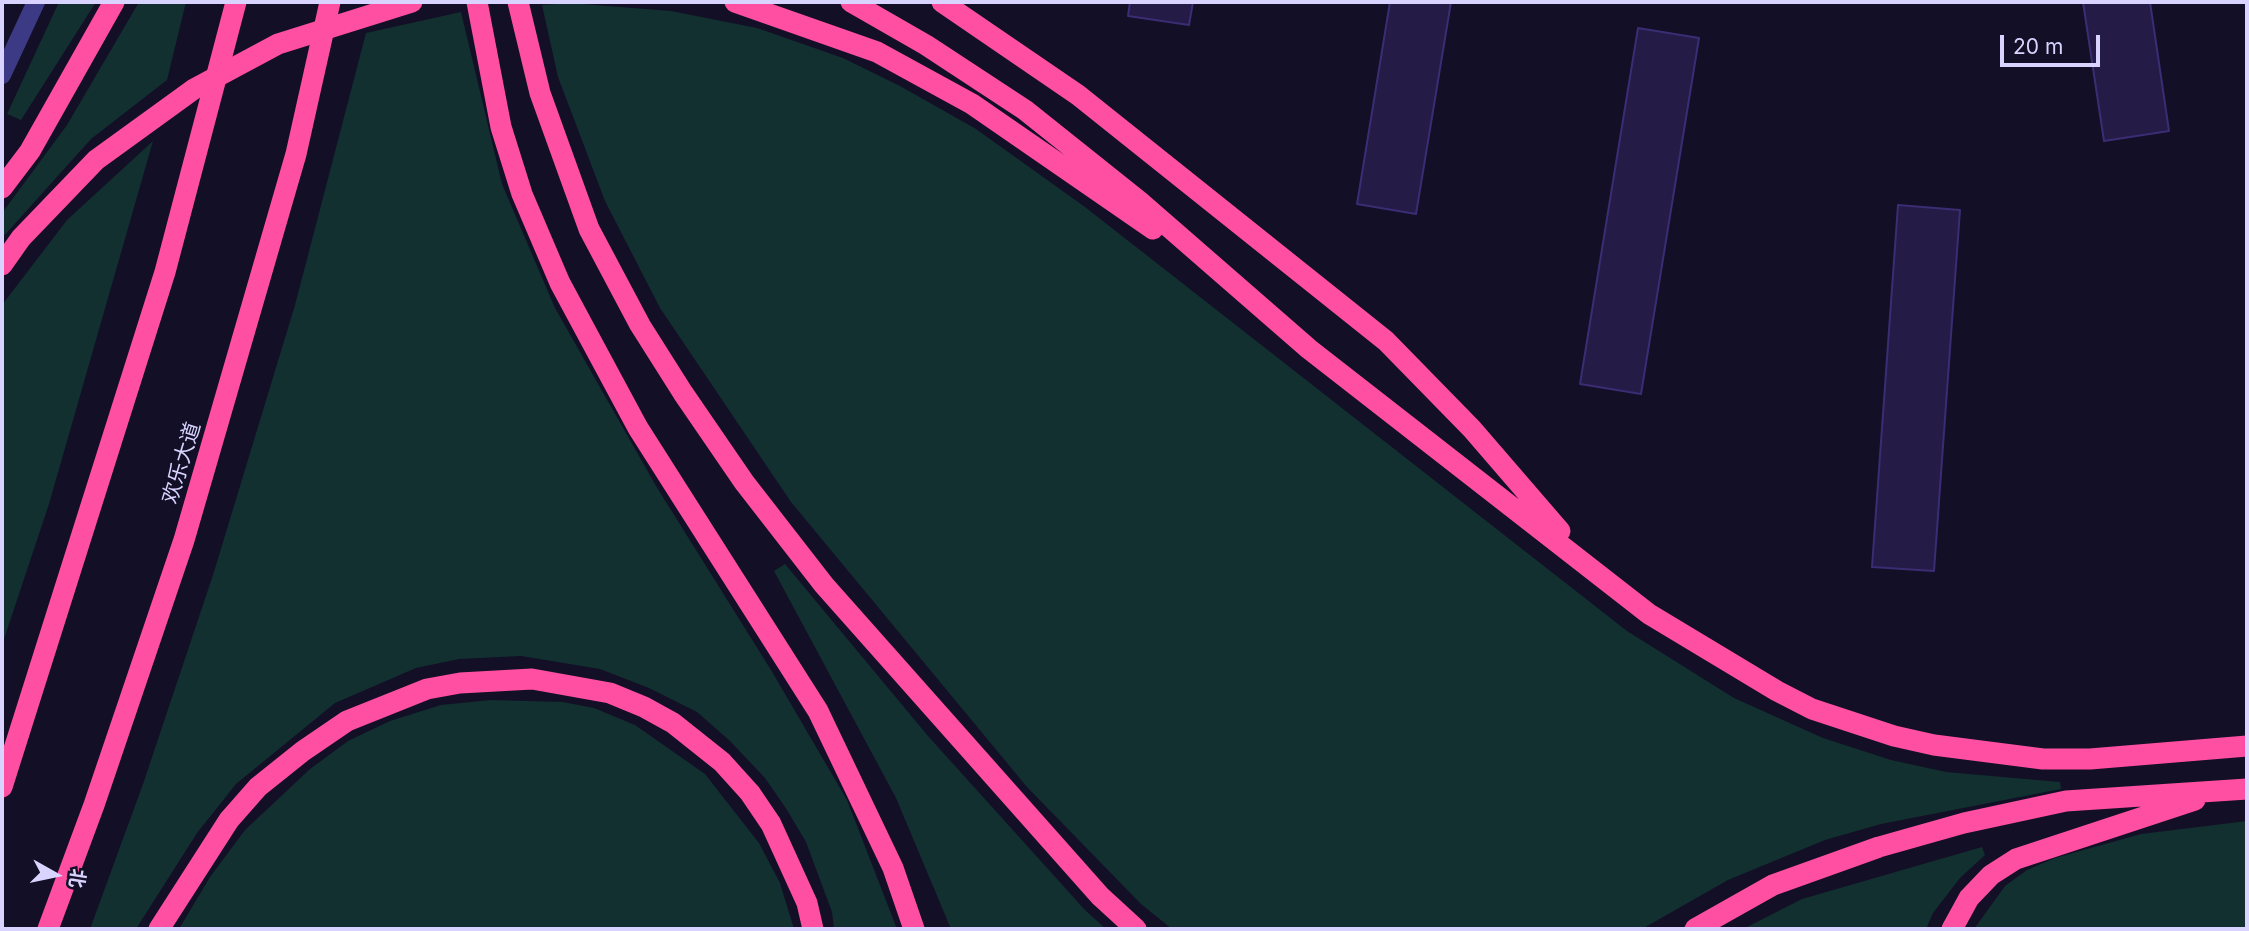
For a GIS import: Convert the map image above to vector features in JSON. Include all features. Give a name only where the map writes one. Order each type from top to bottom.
[{"type":"highway","points":[[2,188],[30,151],[114,2]]},
{"type":"highway","points":[[2,788],[165,272],[236,2]]},
{"type":"highway","name":"欢乐大道","points":[[48,929],[94,805],[184,540],[296,154],[330,2]]},
{"type":"highway","points":[[2,265],[44,213],[96,160],[194,89],[278,44],[412,2]]},
{"type":"highway","points":[[477,2],[501,127],[522,194],[560,283],[638,428],[818,711],[893,867],[914,929]]},
{"type":"highway","points":[[518,2],[540,93],[589,229],[640,325],[729,460],[824,585],[1100,896],[1136,929]]},
{"type":"highway","points":[[735,2],[877,52],[971,104],[1101,191],[1250,300],[1649,614],[1812,709],[1934,746],[2043,759],[2090,759],[2247,746]]},
{"type":"highway","points":[[851,2],[926,45],[1025,110],[1139,201],[1250,300]]},
{"type":"highway","points":[[942,2],[1078,95],[1386,341],[1472,429],[1590,566]]},
{"type":"highway","points":[[159,929],[229,820],[258,787],[347,721],[427,689],[460,683],[532,679],[610,693],[644,707],[673,723],[722,762],[750,793],[786,854],[807,903],[813,929]]},
{"type":"highway","points":[[1695,929],[1773,885],[1879,847],[1964,822],[2066,801],[2247,789]]},
{"type":"highway","points":[[1952,929],[1969,898],[1992,875],[2016,859],[2222,792]]},
{"type":"street","points":[[2,75],[36,2]]},
{"type":"green space","points":[[59,2],[96,2],[21,120],[7,114]]},
{"type":"green space","points":[[139,2],[186,2],[167,80],[91,139],[2,238],[2,213],[67,125]]},
{"type":"green space","points":[[570,3],[671,11],[757,28],[843,58],[900,86],[976,129],[1085,207],[1627,631],[1734,698],[1823,738],[1891,760],[1946,772],[2060,782],[2061,789],[1881,824],[1825,840],[1728,880],[1642,929],[1172,929],[1141,904],[1027,787],[791,502],[660,308],[605,201],[558,77],[542,5]]},
{"type":"green space","points":[[461,12],[502,184],[555,308],[656,486],[771,670],[847,800],[897,929],[834,929],[832,912],[806,842],[787,810],[765,778],[730,741],[697,712],[649,688],[600,669],[521,656],[459,659],[416,668],[335,703],[236,784],[197,833],[136,929],[90,929],[143,784],[213,575],[295,305],[366,33]]},
{"type":"green space","points":[[153,141],[49,504],[2,645],[2,305],[67,220]]},
{"type":"green space","points":[[785,564],[928,736],[1085,910],[1106,929],[951,929],[896,798],[774,571]]},
{"type":"green space","points":[[491,700],[563,702],[594,708],[635,725],[705,774],[759,843],[780,883],[794,929],[179,929],[210,877],[245,830],[310,769],[348,741],[390,721],[441,705]]},
{"type":"green space","points":[[2247,821],[2247,929],[1974,929],[2005,886],[2027,870],[2055,858],[2141,834]]},
{"type":"green space","points":[[1982,847],[1985,855],[1960,878],[1933,913],[1926,929],[1743,929],[1802,899]]},
{"type":"building","points":[[1130,2],[1193,2],[1189,25],[1128,16]]},
{"type":"building","points":[[1390,2],[1451,2],[1416,214],[1357,204]]},
{"type":"building","points":[[2083,2],[2150,2],[2169,131],[2104,141]]},
{"type":"building","points":[[1638,28],[1699,38],[1641,394],[1580,384]]},
{"type":"building","points":[[1898,205],[1960,210],[1934,571],[1872,567]]}]
